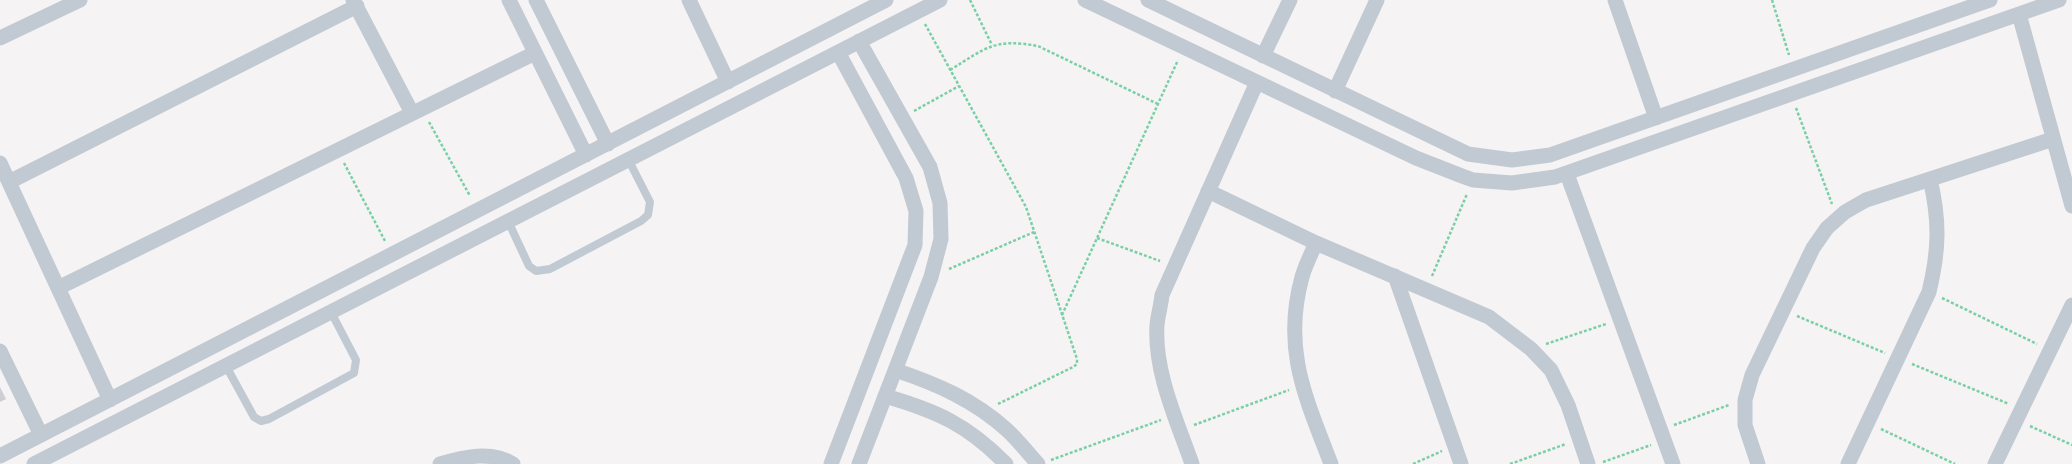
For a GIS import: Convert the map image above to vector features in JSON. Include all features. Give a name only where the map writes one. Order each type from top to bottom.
[{"type":"street","points":[[0,38],[80,0]]},
{"type":"street","points":[[509,0],[586,155]]},
{"type":"street","points":[[536,0],[608,144]]},
{"type":"street","points":[[689,0],[728,82]]},
{"type":"street","points":[[0,456],[886,0]]},
{"type":"street","points":[[34,464],[940,0]]},
{"type":"street","points":[[1086,0],[1416,158],[1474,180],[1512,183],[1555,178],[1567,174],[2059,0]]},
{"type":"street","points":[[1148,0],[1468,154],[1512,160],[1550,155],[1990,0]]},
{"type":"street","points":[[1263,56],[1290,0]]},
{"type":"street","points":[[1335,91],[1377,0]]},
{"type":"street","points":[[1615,0],[1656,118]]},
{"type":"street","points":[[9,182],[355,3],[417,111]]},
{"type":"street","points":[[2019,14],[2053,139],[2068,178],[2072,206]]},
{"type":"street","points":[[859,41],[930,167],[940,203],[941,239],[931,277],[859,464]]},
{"type":"street","points":[[58,288],[535,52]]},
{"type":"street","points":[[831,464],[914,245],[916,211],[906,178],[838,52]]},
{"type":"street","points":[[1192,464],[1175,415],[1158,356],[1157,325],[1162,295],[1173,266],[1257,82]]},
{"type":"street","points":[[1758,464],[1745,425],[1745,400],[1752,375],[1813,248],[1827,228],[1845,212],[1866,200],[2053,139]]},
{"type":"street","points":[[0,163],[110,400]]},
{"type":"street","points":[[1567,174],[1673,464]]},
{"type":"street","points":[[1848,464],[1929,292],[1936,264],[1938,236],[1936,207],[1930,179]]},
{"type":"street","points":[[1208,191],[1316,243],[1489,317],[1531,349],[1551,370],[1568,405],[1588,464]]},
{"type":"street","points":[[1316,243],[1302,276],[1295,311],[1294,347],[1302,386],[1331,464]]},
{"type":"street","points":[[1395,276],[1462,464]]},
{"type":"street","points":[[1995,464],[2072,305]]},
{"type":"street","points":[[0,350],[41,435]]},
{"type":"street","points":[[895,370],[936,384],[974,404],[1008,430],[1042,463]]},
{"type":"street","points":[[885,396],[922,407],[956,423],[988,445],[1006,464]]},
{"type":"street","points":[[440,464],[463,457],[486,456],[513,464]]},
{"type":"lane","points":[[508,221],[529,266],[536,271],[550,269],[641,221],[648,215],[650,202],[628,159]]},
{"type":"lane","points":[[226,366],[254,418],[261,421],[269,419],[354,373],[356,369],[356,360],[331,312]]},
{"type":"path","points":[[970,0],[992,45]]},
{"type":"path","points":[[1772,0],[1793,69]]},
{"type":"path","points":[[918,11],[1026,207],[1077,359],[1075,366],[983,412]]},
{"type":"path","points":[[950,70],[992,45],[1015,43],[1038,46],[1158,104]]},
{"type":"path","points":[[1062,315],[1184,47]]},
{"type":"path","points":[[902,118],[959,86]]},
{"type":"path","points":[[1791,94],[1838,219]]},
{"type":"path","points":[[417,111],[478,211]]},
{"type":"path","points":[[337,150],[392,255]]},
{"type":"path","points":[[1426,289],[1474,180]]},
{"type":"path","points":[[931,277],[1034,232]]},
{"type":"path","points":[[1097,238],[1173,266]]},
{"type":"path","points":[[1929,292],[2051,351]]},
{"type":"path","points":[[1531,349],[1620,319]]},
{"type":"path","points":[[1180,429],[1302,386]]},
{"type":"path","points":[[1598,464],[1745,400]]},
{"type":"path","points":[[1042,463],[1175,415]]},
{"type":"path","points":[[2017,420],[2072,446]]},
{"type":"path","points":[[1868,423],[1955,464]]},
{"type":"path","points":[[1510,464],[1580,440]]},
{"type":"path","points":[[1413,464],[1455,445]]},
{"type":"building","points":[[0,387],[6,399],[0,402]]}]
